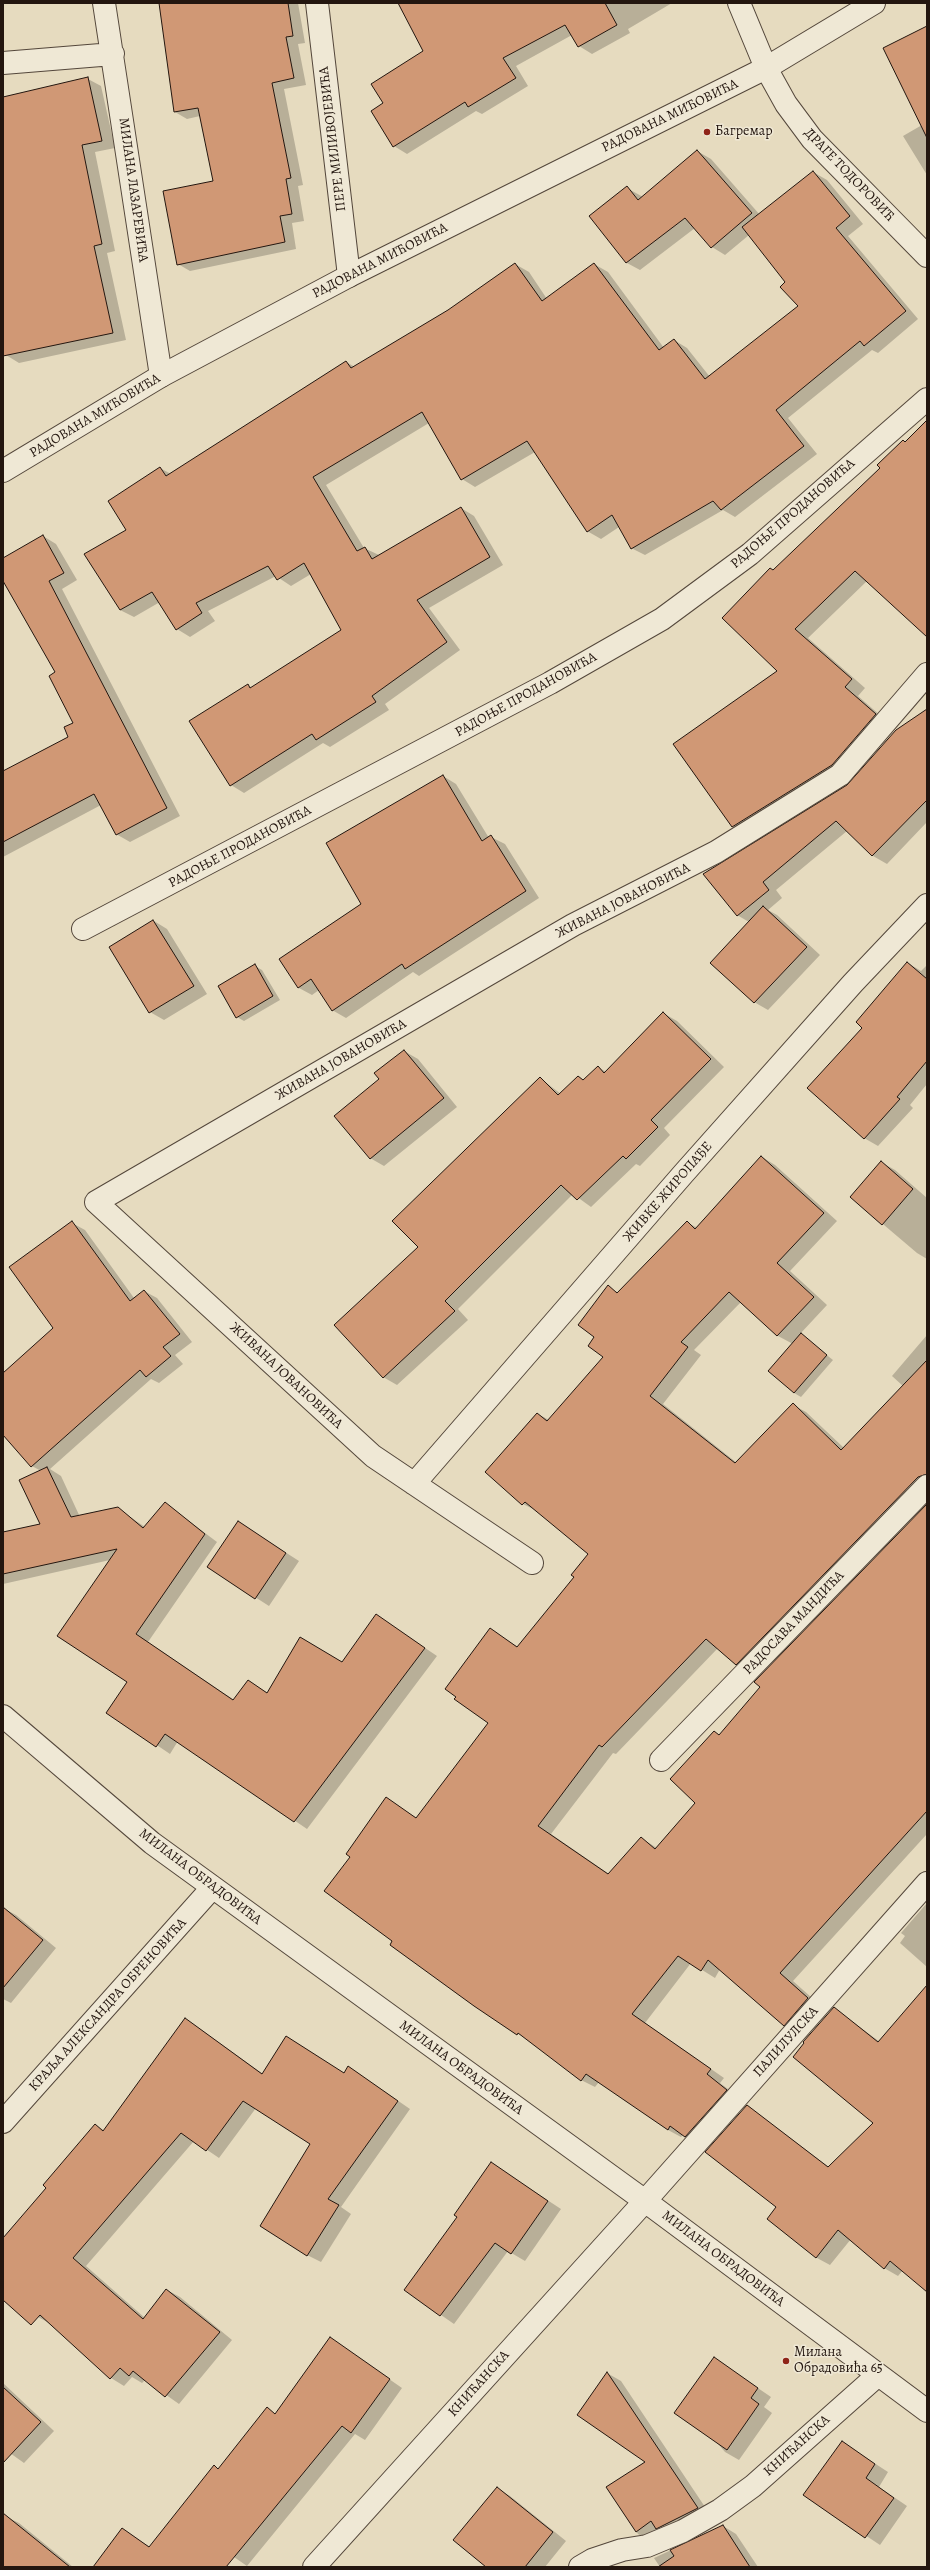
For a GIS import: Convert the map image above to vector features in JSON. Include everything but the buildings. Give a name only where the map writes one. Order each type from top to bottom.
[{"type":"street","name":"МИЛАНА ЛАЗАРЕВИЋА","points":[[104,3],[161,376]]},
{"type":"street","name":"ПЕРЕ МИЛИВОЈЕВИЋА","points":[[317,3],[349,276]]},
{"type":"street","name":"ДРАГЕ ТОДОРОВИЋ","points":[[739,3],[766,68],[786,104],[812,139],[927,256]]},
{"type":"street","name":"РАДОВАНА МИЋОВИЋА","points":[[3,471],[161,376],[349,276],[766,68],[874,3]]},
{"type":"street","points":[[3,63],[113,54]]},
{"type":"street","name":"РАДОЊЕ ПРОДАНОВИЋА","points":[[83,929],[550,683],[662,619],[750,554],[927,399]]},
{"type":"street","name":"ЖИВАНА ЈОВАНОВИЋА","points":[[414,1484],[373,1456],[96,1202],[573,925],[716,852],[840,775],[927,674]]},
{"type":"street","name":"ЖИВКЕ ЖИРОПАЂЕ","points":[[414,1484],[689,1167],[853,983],[927,904]]},
{"type":"street","points":[[414,1484],[532,1563]]},
{"type":"street","name":"РАДОСАВА МАНДИЋА","points":[[661,1760],[927,1486]]},
{"type":"street","name":"МИЛАНА ОБРАДОВИЋА","points":[[3,1716],[152,1843],[212,1888],[645,2201],[878,2375],[924,2403]]},
{"type":"street","name":"ПАЛИЛУЛСКА","points":[[645,2201],[927,1883]]},
{"type":"street","name":"КРАЉА АЛЕКСАНДРА ОБРЕНОВИЋА","points":[[3,2122],[212,1888]]},
{"type":"street","name":"КНИЋАНСКА","points":[[314,2567],[645,2201]]},
{"type":"street","name":"КНИЋАНСКА","points":[[580,2567],[592,2560],[622,2550],[647,2546],[683,2531],[720,2510],[753,2486],[878,2375]]},
{"type":"place","name":"Багремар","points":[[707,132]]},
{"type":"place","name":"Милана Обрадовића 65","points":[[786,2361]]}]
